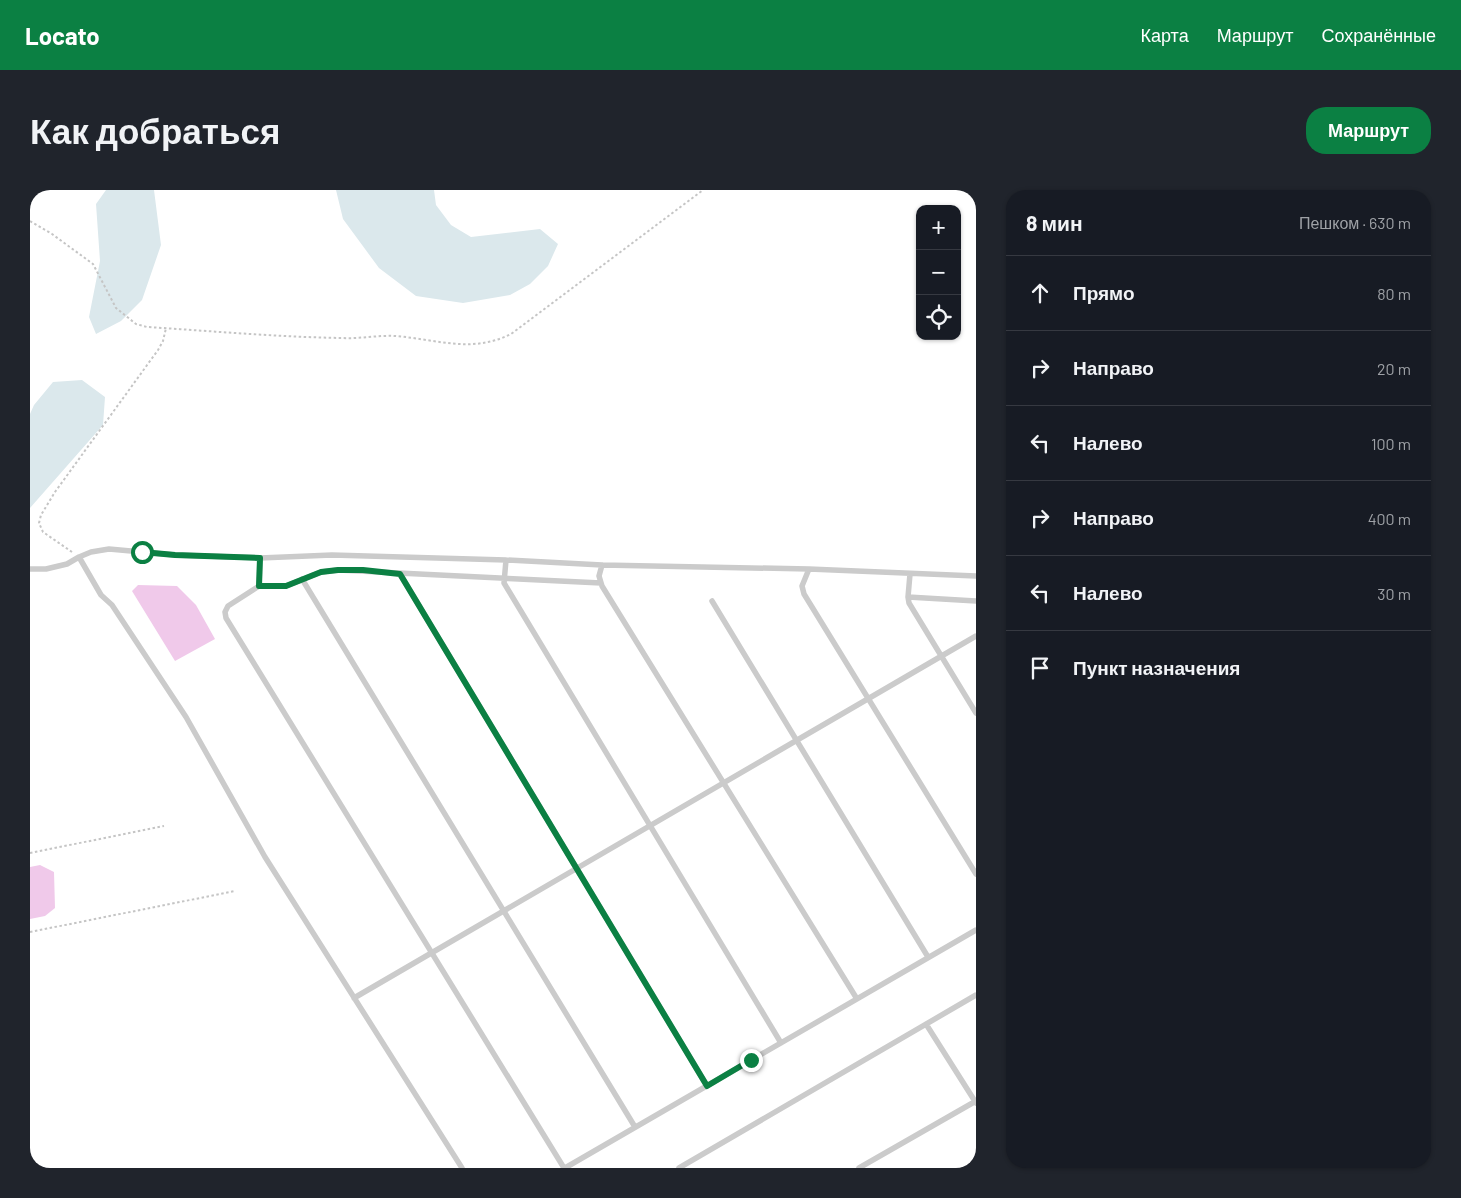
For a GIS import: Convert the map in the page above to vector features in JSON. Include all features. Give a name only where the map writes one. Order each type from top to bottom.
[{"type":"lane","points":[[30,570],[46,569],[67,564],[91,552],[109,549],[175,555],[260,558],[332,555],[602,565],[809,569],[976,576]]},
{"type":"lane","points":[[79,557],[101,595],[112,605],[186,717],[264,857],[462,1168]]},
{"type":"lane","points":[[259,586],[260,558]]},
{"type":"lane","points":[[506,560],[504,583],[781,1043]]},
{"type":"lane","points":[[602,565],[599,576],[601,583],[857,999]]},
{"type":"lane","points":[[809,569],[802,586],[804,594],[976,874]]},
{"type":"lane","points":[[601,583],[338,570],[321,572],[286,586],[259,586],[228,606],[225,612],[226,618],[565,1168],[976,930]]},
{"type":"lane","points":[[400,574],[707,1086]]},
{"type":"lane","points":[[910,574],[909,602],[976,713]]},
{"type":"lane","points":[[302,579],[635,1128]]},
{"type":"lane","points":[[908,597],[976,601]]},
{"type":"lane","points":[[712,601],[928,957]]},
{"type":"lane","points":[[354,998],[976,636]]},
{"type":"lane","points":[[679,1168],[976,995]]},
{"type":"lane","points":[[859,1168],[976,1102],[926,1024]]},
{"type":"path","points":[[30,221],[52,234],[93,264],[116,308],[136,324],[147,327],[343,338],[395,336],[450,344],[472,345],[499,340],[512,334],[703,190]]},
{"type":"path","points":[[79,557],[43,532],[39,523],[41,515],[55,492],[158,350],[163,341],[166,328]]},
{"type":"path","points":[[30,854],[164,826]]},
{"type":"path","points":[[30,932],[235,891]]},
{"type":"shaded area","points":[[106,190],[154,190],[161,245],[142,300],[121,321],[96,334],[89,317],[100,261],[96,204]]},
{"type":"shaded area","points":[[336,190],[434,190],[436,205],[451,225],[471,237],[540,229],[558,244],[548,266],[530,284],[510,295],[463,303],[416,296],[379,268],[343,219]]},
{"type":"shaded area","points":[[82,380],[105,397],[103,425],[30,508],[30,414],[34,405],[53,382]]},
{"type":"shaded area","points":[[138,585],[177,586],[196,605],[215,639],[175,661],[132,591]]},
{"type":"shaded area","points":[[40,865],[54,872],[55,908],[45,916],[30,919],[30,867]]},
{"type":"route","points":[[142,552],[260,558],[259,586],[286,586],[321,572],[338,570],[363,570],[400,574],[707,1086],[751,1060]]}]
